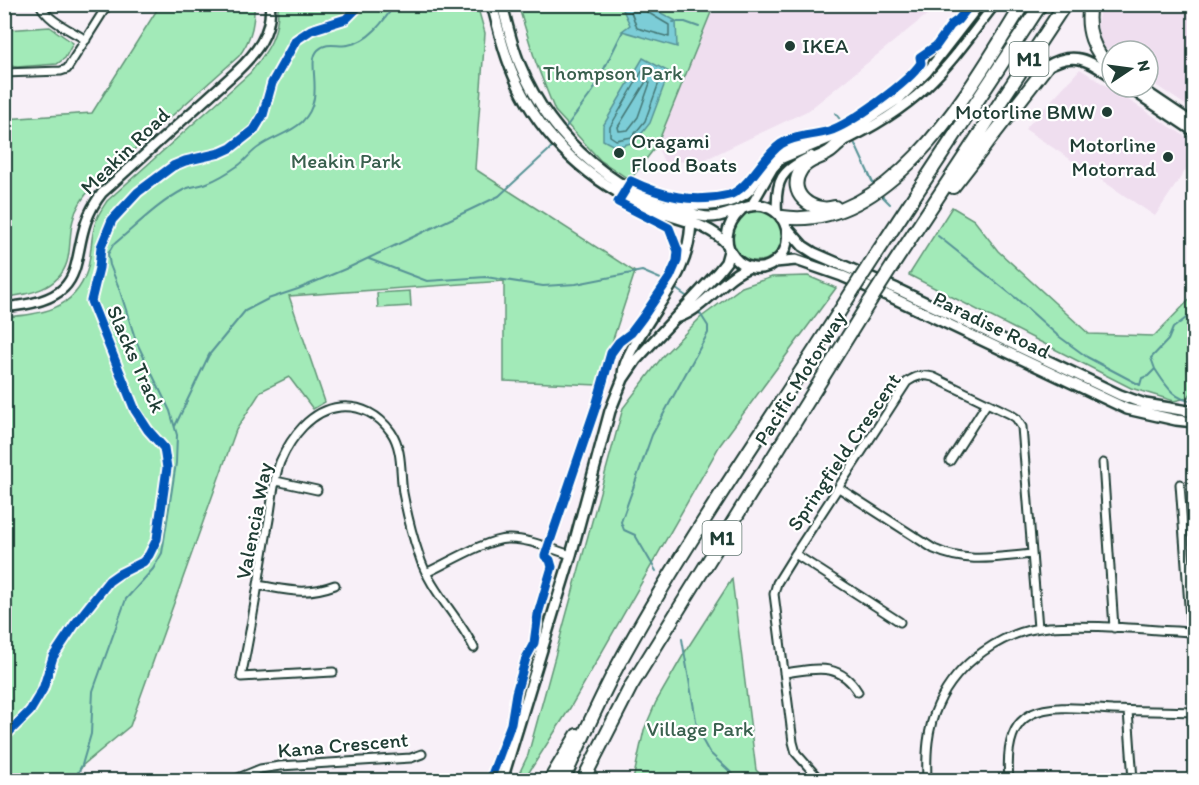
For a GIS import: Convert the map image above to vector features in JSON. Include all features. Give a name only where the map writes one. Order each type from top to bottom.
[{"type":"highway","points":[[782,219],[805,220],[845,209],[874,193],[905,168],[928,144],[985,65],[1023,4]]},
{"type":"highway","name":"Pacific Motorway","points":[[563,780],[617,667],[679,561],[875,256],[1041,4]]},
{"type":"highway","name":"Pacific Motorway","points":[[583,780],[631,686],[870,301],[1065,4]]},
{"type":"highway","points":[[1090,4],[1089,32],[1100,56]]},
{"type":"highway","points":[[893,265],[1046,68]]},
{"type":"highway","points":[[839,144],[802,168],[798,175],[799,189],[804,201],[813,207],[830,208],[855,203]]},
{"type":"highway","points":[[550,780],[617,667]]},
{"type":"main road","points":[[492,4],[517,84],[548,125],[578,158],[622,196],[715,233],[742,264],[750,267],[759,268],[775,262],[784,252],[788,240],[782,219],[765,206],[751,206],[725,216],[711,218],[691,213],[656,201],[578,158]]},
{"type":"main road","points":[[502,4],[519,64],[548,125]]},
{"type":"main road","points":[[1046,68],[1056,61],[1076,58],[1091,62],[1100,68]]},
{"type":"main road","points":[[1146,99],[1194,131]]},
{"type":"main road","points":[[1158,99],[1194,124]]},
{"type":"main road","points":[[656,201],[703,204],[732,201],[749,191],[766,166],[779,154],[800,144],[818,143]]},
{"type":"main road","points":[[502,780],[571,555],[610,411],[623,379],[651,342],[677,318],[726,262],[728,248],[726,231],[731,219],[741,210]]},
{"type":"main road","name":"Paradise Road","points":[[782,219],[792,236],[814,253],[916,298],[1101,387],[1145,404],[1194,412]]},
{"type":"main road","points":[[623,379],[622,372],[631,351],[680,269],[687,252],[691,223]]},
{"type":"main road","name":"Paradise Road","points":[[775,262],[796,260],[842,276],[1127,409],[1194,422]]},
{"type":"main road","points":[[677,318],[699,304],[734,275],[750,267]]},
{"type":"street","points":[[40,4],[49,16],[86,40]]},
{"type":"street","points":[[4,73],[60,71],[69,66],[108,4]]},
{"type":"street","name":"Meakin Road","points":[[4,307],[26,306],[47,300],[60,292],[70,280],[78,263],[86,220],[92,206],[102,193],[255,53],[266,33],[270,18],[270,4]]},
{"type":"street","points":[[751,206],[773,168],[781,159],[853,129],[911,89],[980,4]]},
{"type":"street","points":[[782,219],[778,184],[784,173],[795,164],[883,120],[919,94],[945,67],[995,4]]},
{"type":"street","name":"Springfield Crescent","points":[[820,780],[796,753],[793,742],[774,594],[777,583],[795,554],[907,382],[915,376],[924,374],[933,377],[1010,414],[1022,427],[1038,628]]},
{"type":"street","points":[[950,461],[987,403]]},
{"type":"street","name":"Valencia Way","points":[[333,672],[241,677],[280,462],[310,419],[325,409],[350,406],[374,415],[385,424],[397,444],[406,506],[419,556],[435,590],[466,630],[474,648]]},
{"type":"street","points":[[1103,463],[1114,628]]},
{"type":"street","points":[[276,481],[317,490]]},
{"type":"street","points":[[927,780],[927,746],[939,704],[950,685],[965,667],[1005,639],[1038,628],[1060,627],[1193,632],[1180,484]]},
{"type":"street","points":[[839,488],[934,549],[949,556],[963,559],[1032,554]]},
{"type":"street","points":[[426,573],[494,541],[507,539],[520,540],[571,555]]},
{"type":"street","points":[[795,554],[900,622]]},
{"type":"street","points":[[258,585],[305,593],[320,591],[335,585]]},
{"type":"street","points":[[784,673],[826,668],[834,670],[852,683],[858,692]]},
{"type":"street","points":[[1009,780],[1007,756],[1010,741],[1015,730],[1034,712],[1062,707],[1194,712]]},
{"type":"street","points":[[1128,711],[1133,780]]},
{"type":"street","name":"Kana Crescent","points":[[233,780],[260,769],[280,766],[411,758],[422,754]]},
{"type":"shaded area","points":[[714,4],[967,5],[962,10],[934,9],[809,110],[702,161],[664,162],[657,146]]},
{"type":"shaded area","points":[[1101,5],[1194,5],[1194,101],[1190,108],[1160,88],[1160,39],[1100,39],[1097,24]]},
{"type":"shaded area","points":[[1080,69],[1100,82],[1100,99],[1127,99],[1194,142],[1194,168],[1189,165],[1155,216],[1025,129]]},
{"type":"green space","points":[[160,5],[254,5],[254,19],[247,44],[239,56],[91,188],[74,215],[67,262],[57,279],[42,289],[5,297],[5,119],[92,113]]},
{"type":"green space","name":"Meakin Park","points":[[278,5],[477,5],[485,33],[475,169],[635,272],[598,385],[504,381],[504,281],[289,296],[325,402],[313,409],[289,377],[261,391],[236,430],[130,726],[83,765],[74,780],[5,780],[5,317],[43,312],[65,302],[74,295],[87,271],[94,227],[107,201],[250,73],[271,42],[277,25]]},
{"type":"green space","name":"Thompson Park","points":[[518,5],[714,5],[657,145],[630,180],[600,160],[555,111],[536,63]]},
{"type":"green space","points":[[50,27],[73,43],[65,58],[57,64],[17,67],[5,65],[5,30]]},
{"type":"green space","points":[[952,207],[974,220],[998,251],[1089,334],[1154,336],[1194,295],[1194,390],[1187,398],[1174,401],[1131,388],[909,275]]},
{"type":"green space","points":[[757,211],[766,213],[777,222],[782,236],[780,245],[771,256],[757,261],[748,259],[737,250],[732,236],[734,227],[743,216]]},
{"type":"green space","points":[[808,276],[836,288],[720,445],[570,708],[524,780],[516,780],[528,755],[623,408],[663,356],[700,318],[742,287],[772,277]]},
{"type":"green space","points":[[410,291],[411,306],[378,308],[377,293]]},
{"type":"green space","name":"Village Park","points":[[732,579],[756,770],[766,780],[633,780],[644,730],[656,702]]},
{"type":"water","points":[[629,4],[646,5],[676,21],[677,47],[622,31],[630,25],[623,10]]},
{"type":"water","points":[[643,58],[669,72],[650,123],[635,142],[616,147],[603,140],[603,126]]},
{"type":"waterway","points":[[74,780],[82,765],[91,734],[93,691],[126,599],[153,569],[162,553],[176,463],[177,435],[170,411],[136,341],[108,254],[113,245],[166,201],[185,189],[204,184],[223,175],[239,165],[253,151],[302,122],[313,102],[314,63],[318,50],[329,45],[348,45],[363,40],[381,24],[395,4]]},
{"type":"waterway","points":[[673,22],[685,22],[699,27]]},
{"type":"waterway","points":[[563,131],[593,91],[623,31]]},
{"type":"waterway","points":[[835,113],[842,122]]},
{"type":"waterway","points":[[175,426],[209,355],[245,311],[268,299],[350,267],[499,196],[555,143]]},
{"type":"waterway","points":[[855,144],[873,183]]},
{"type":"waterway","points":[[880,194],[890,204]]},
{"type":"waterway","points":[[938,236],[1017,299],[1057,335],[1087,357],[1140,385],[1142,378],[1155,369],[1151,358],[1168,340],[1173,328],[1194,312]]},
{"type":"waterway","points":[[369,259],[427,281],[486,277],[543,286],[576,284],[642,271],[663,280]]},
{"type":"waterway","points":[[676,289],[686,296]]},
{"type":"waterway","points":[[656,571],[635,535],[624,530],[621,522],[652,435],[708,333],[708,326],[699,312]]},
{"type":"waterway","points":[[1155,369],[1166,386],[1176,395],[1194,401]]},
{"type":"waterway","points":[[682,639],[698,732],[709,752],[739,780]]},
{"type":"cycle path","name":"Slacks Track","points":[[4,737],[30,711],[43,689],[53,657],[75,624],[109,581],[143,562],[157,539],[167,468],[164,448],[135,410],[91,301],[99,268],[101,247],[112,220],[138,192],[173,166],[220,153],[231,148],[254,130],[263,115],[272,83],[296,40],[311,30],[346,19],[361,4]]},
{"type":"cycle path","points":[[490,780],[511,724],[516,693],[526,658],[534,643],[538,614],[552,567],[550,560],[545,556],[596,406],[611,353],[643,317],[670,277],[677,261],[678,251],[669,228],[618,202],[631,181],[654,191],[678,197],[716,198],[736,192],[781,144],[839,127],[905,81],[921,63],[920,57],[936,46],[951,25],[971,4]]},
{"type":"place","name":"IKEA","points":[[790,46]]},
{"type":"place","name":"Motorline BMW","points":[[1107,112]]},
{"type":"place","name":"Oragami Flood Boats","points":[[619,153]]},
{"type":"place","name":"Motorline Motorrad","points":[[1168,157]]}]
